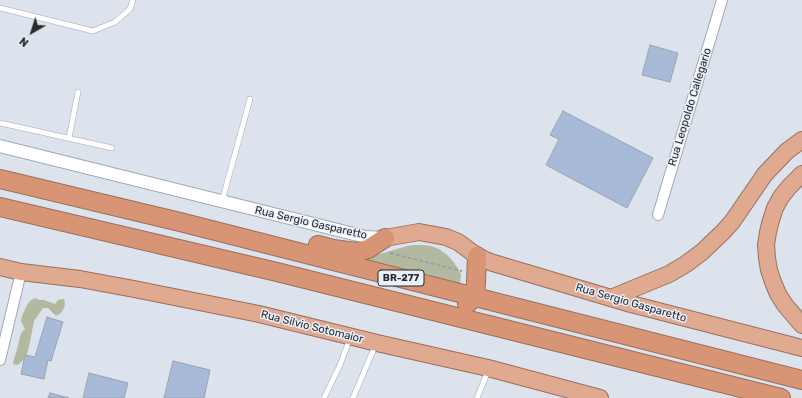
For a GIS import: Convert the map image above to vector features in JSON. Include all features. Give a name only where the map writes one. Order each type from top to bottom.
[{"type":"highway","points":[[611,298],[669,274],[702,252],[732,222],[765,174],[787,151],[802,140]]},
{"type":"highway","points":[[802,174],[781,197],[775,208],[766,245],[772,282],[784,305],[802,325]]},
{"type":"highway","name":"BR-277","points":[[0,179],[180,222],[802,380]]},
{"type":"highway","name":"BR-277","points":[[0,207],[277,272],[781,398]]},
{"type":"highway","points":[[180,222],[251,229],[334,249],[356,252],[370,248],[385,238]]},
{"type":"highway","name":"Rua Sergio Gasparetto","points":[[385,238],[419,232],[446,237],[458,242],[477,256],[490,262],[630,304],[802,348]]},
{"type":"highway","points":[[277,272],[337,280],[452,307],[462,307],[474,297],[477,256]]},
{"type":"highway","name":"Rua Silvio Sotomaior","points":[[0,267],[21,272],[80,279],[259,314],[488,368],[600,398]]},
{"type":"street","name":"Rua Leopoldo Callegario","points":[[658,215],[722,0]]},
{"type":"street","name":"Rua Sergio Gasparetto","points":[[0,146],[366,237],[385,238]]},
{"type":"street","points":[[0,360],[21,272]]},
{"type":"lane","points":[[0,8],[93,31],[115,22],[130,9],[133,0]]},
{"type":"lane","points":[[69,138],[78,92]]},
{"type":"lane","points":[[222,201],[250,99]]},
{"type":"lane","points":[[0,123],[112,148]]},
{"type":"lane","points":[[324,398],[351,336]]},
{"type":"lane","points":[[353,398],[377,343]]},
{"type":"lane","points":[[478,398],[488,368]]},
{"type":"path","points":[[370,248],[476,275]]},
{"type":"green space","points":[[415,245],[431,246],[446,254],[461,274],[460,285],[363,259]]},
{"type":"green space","points":[[35,298],[55,304],[58,300],[64,299],[64,308],[61,313],[56,316],[48,308],[43,308],[34,321],[26,357],[18,365],[13,364],[21,333],[25,329],[21,321],[22,316],[27,305]]},
{"type":"building","points":[[650,45],[678,53],[670,82],[642,75]]},
{"type":"building","points":[[563,111],[653,158],[627,208],[546,165],[559,139],[550,135]]},
{"type":"building","points":[[47,317],[63,322],[51,361],[48,360],[44,379],[21,374],[25,355],[35,357]]},
{"type":"building","points":[[173,361],[210,370],[204,398],[164,398]]},
{"type":"building","points":[[89,373],[128,383],[124,398],[83,398]]},
{"type":"building","points":[[50,393],[69,398],[48,398]]}]
